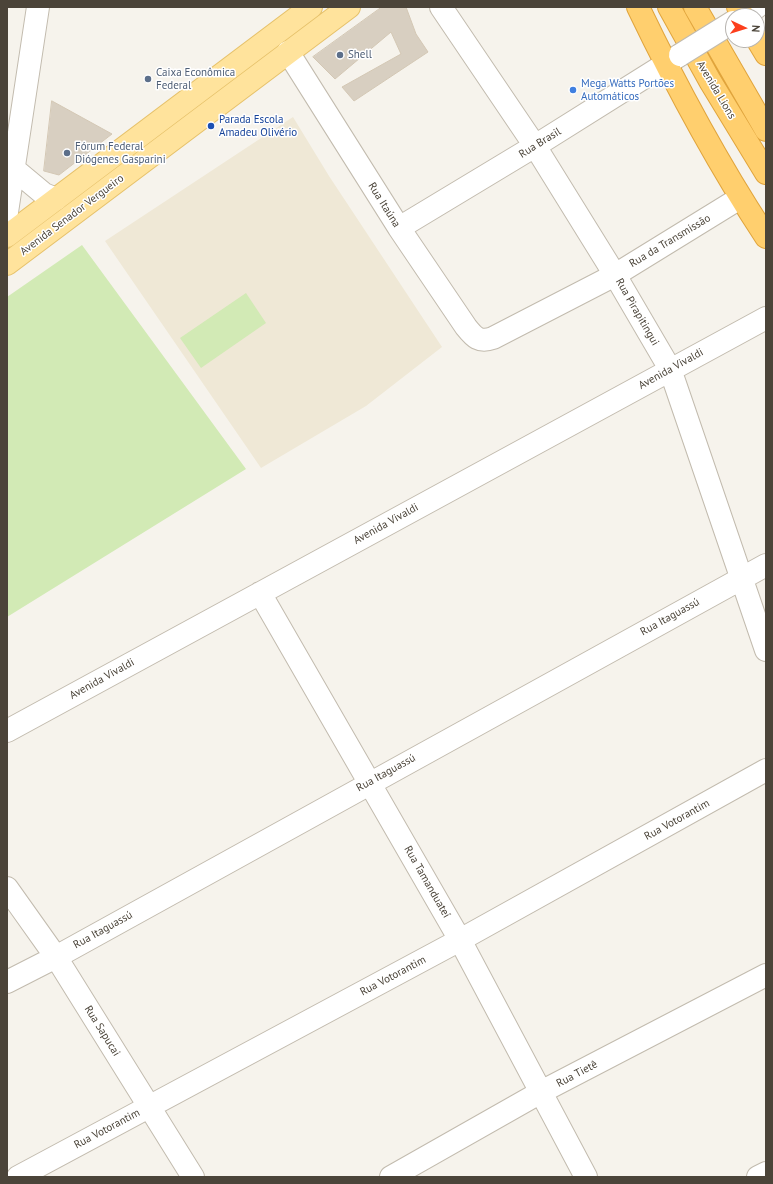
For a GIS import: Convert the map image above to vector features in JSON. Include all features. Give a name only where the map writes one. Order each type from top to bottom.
[{"type":"highway","points":[[638,7],[673,60],[740,198],[766,238]]},
{"type":"highway","name":"Avenida Lions","points":[[669,7],[710,81],[766,172]]},
{"type":"highway","name":"Avenida Lions","points":[[696,7],[766,130]]},
{"type":"main road","name":"Avenida Senador Vergueiro","points":[[7,236],[311,7]]},
{"type":"main road","name":"Avenida Senador Vergueiro","points":[[7,264],[349,7]]},
{"type":"street","points":[[7,212],[38,7]]},
{"type":"street","name":"Rua Pirapitingui","points":[[441,7],[535,146],[615,275],[670,370],[766,650]]},
{"type":"street","name":"Rua Brasil","points":[[399,228],[535,146],[725,27]]},
{"type":"street","name":"Rua Itaúna","points":[[288,52],[399,228],[475,338],[483,341],[493,338]]},
{"type":"street","points":[[14,169],[44,194],[56,199]]},
{"type":"street","name":"Rua da Transmissão","points":[[493,338],[615,275],[740,198]]},
{"type":"street","name":"Avenida Vivaldi","points":[[7,731],[766,318]]},
{"type":"street","name":"Rua Itaguassú","points":[[7,982],[56,957],[370,782],[766,565]]},
{"type":"street","name":"Rua Tamanduateí","points":[[260,593],[460,940],[586,1177]]},
{"type":"street","name":"Rua Votorantim","points":[[18,1177],[460,940],[766,770]]},
{"type":"street","name":"Rua Sapucai","points":[[7,888],[56,957],[193,1177]]},
{"type":"street","name":"Rua Tietê","points":[[391,1177],[541,1092],[766,975]]},
{"type":"street","points":[[758,1177],[766,1173]]},
{"type":"shaded area","points":[[293,117],[329,176],[442,347],[366,406],[261,468],[105,241]]},
{"type":"green space","points":[[82,245],[246,469],[7,617],[7,297]]},
{"type":"green space","points":[[246,293],[266,323],[201,368],[180,338]]},
{"type":"building","name":"Shell","points":[[382,7],[406,7],[416,34],[428,52],[354,101],[342,87],[401,54],[391,32],[335,79],[313,57]]},
{"type":"building","name":"Fórum Federal Diógenes Gasparini","points":[[52,101],[112,134],[59,175],[44,171]]},
{"type":"place","name":"Shell","points":[[340,55]]},
{"type":"place","name":"Caixa Econômica Federal","points":[[148,79]]},
{"type":"place","name":"Mega Watts Portões Automáticos","points":[[573,90]]},
{"type":"place","name":"Parada Escola Amadeu Olivério","points":[[211,126]]},
{"type":"place","name":"Fórum Federal Diógenes Gasparini","points":[[67,153]]}]
